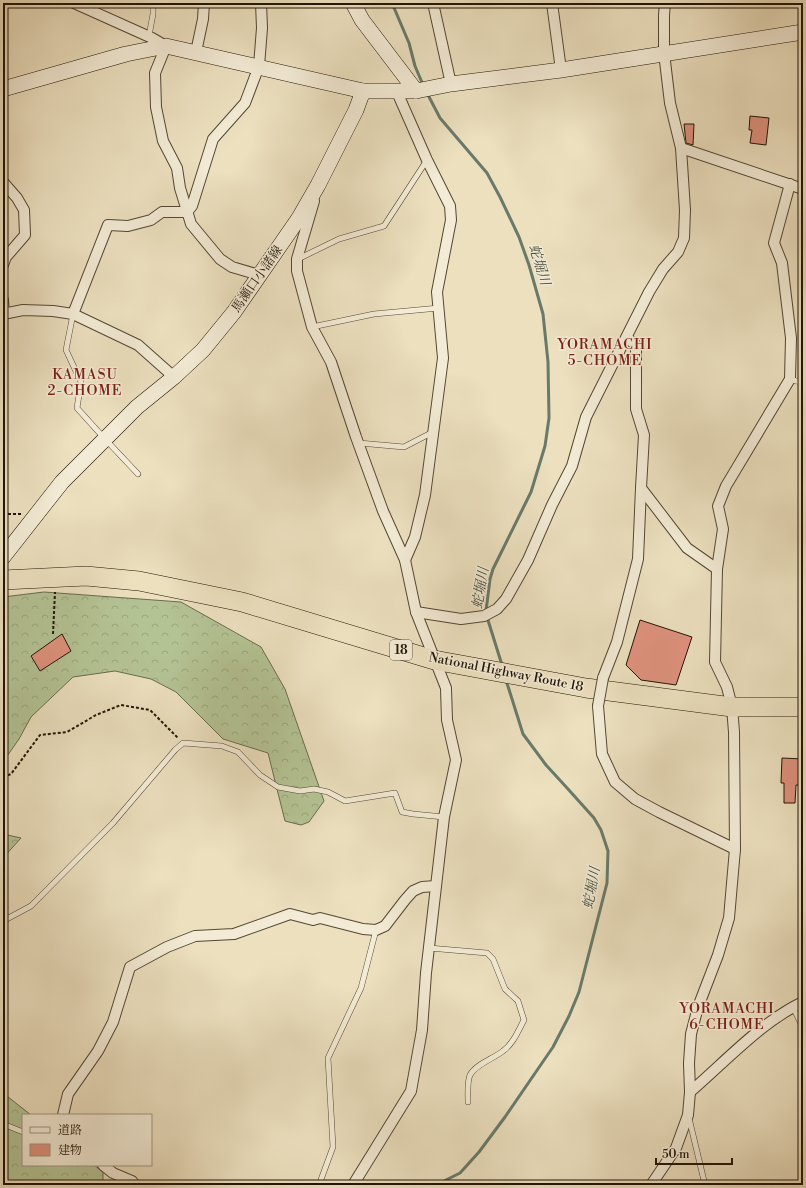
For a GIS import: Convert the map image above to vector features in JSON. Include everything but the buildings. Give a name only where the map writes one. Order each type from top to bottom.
[{"type":"highway","name":"National Highway Route 18","points":[[3,580],[86,576],[139,581],[242,602],[434,660],[586,688],[732,707],[803,708]]},
{"type":"street","points":[[74,3],[149,36],[166,46],[363,90],[397,92],[416,91],[451,84],[561,70],[803,32]]},
{"type":"street","points":[[196,52],[204,20],[204,3]]},
{"type":"street","points":[[187,212],[192,206],[213,139],[245,103],[259,66],[262,28],[261,3]]},
{"type":"street","points":[[353,3],[362,20],[416,91]]},
{"type":"street","points":[[433,3],[451,84]]},
{"type":"street","points":[[552,3],[561,70]]},
{"type":"street","points":[[416,612],[462,619],[484,616],[497,609],[506,599],[528,560],[552,505],[572,466],[586,417],[649,292],[663,269],[678,252],[684,238],[685,210],[681,148],[670,103],[664,53],[665,3]]},
{"type":"street","points":[[3,88],[126,54],[166,46]]},
{"type":"street","points":[[166,46],[155,73],[156,107],[163,141],[177,168],[180,188],[191,224],[220,259],[232,267],[258,275]]},
{"type":"street","name":"馬瀬口小諸線","points":[[3,557],[62,482],[137,407],[174,377],[208,345],[234,312],[258,275],[299,218],[318,185],[356,110],[363,90]]},
{"type":"street","points":[[397,92],[427,160],[450,206],[451,220],[437,292],[444,358],[425,495],[415,537],[405,560]]},
{"type":"street","points":[[681,148],[803,189]]},
{"type":"street","points":[[3,182],[17,198],[24,210],[25,235],[6,257],[3,265]]},
{"type":"street","points":[[651,1185],[676,1148],[688,1115],[690,1092],[688,1063],[690,1034],[698,1007],[718,955],[728,918],[736,848],[734,732],[732,707],[727,687],[715,662],[717,569],[723,529],[718,506],[726,486],[790,379],[791,338],[782,263],[774,243],[790,184]]},
{"type":"street","points":[[318,185],[297,259],[297,271],[312,327],[331,362],[384,511],[405,560],[416,612],[446,688],[447,720],[456,760],[444,817],[429,948],[422,1030],[411,1091],[353,1185]]},
{"type":"street","points":[[73,314],[108,225],[128,226],[151,220],[162,212],[187,212]]},
{"type":"street","points":[[3,300],[3,314],[31,310],[73,314],[138,345],[174,377]]},
{"type":"street","points":[[627,338],[636,345],[636,409],[644,435],[640,488],[638,559],[617,642],[603,678],[598,706],[602,754],[615,782],[635,799],[736,848]]},
{"type":"street","points":[[640,488],[687,548],[717,569]]},
{"type":"street","points":[[62,1114],[68,1094],[98,1051],[112,1022],[130,967],[167,947],[195,936],[234,934],[290,914],[313,920],[320,918],[363,929],[376,930],[385,926],[413,891],[422,887],[436,886]]},
{"type":"street","points":[[690,1092],[764,1026],[803,1002]]},
{"type":"street","points":[[104,1166],[113,1173],[132,1181],[135,1185]]},
{"type":"lane","points":[[149,36],[153,14],[153,3]]},
{"type":"lane","points":[[297,259],[339,240],[384,226],[427,160]]},
{"type":"lane","points":[[312,327],[374,314],[439,308]]},
{"type":"lane","points":[[73,314],[66,350],[82,382],[77,408],[138,474]]},
{"type":"lane","points":[[790,379],[803,383]]},
{"type":"lane","points":[[359,443],[404,447],[434,431]]},
{"type":"lane","points":[[3,921],[31,906],[113,823],[175,750],[183,744],[222,746],[238,752],[260,775],[278,787],[300,791],[314,789],[328,792],[345,801],[395,793],[402,812],[444,817]]},
{"type":"lane","points":[[319,1185],[333,1147],[328,1058],[361,988],[376,930]]},
{"type":"lane","points":[[429,948],[487,953],[493,959],[505,989],[518,1001],[524,1020],[511,1044],[498,1055],[475,1068],[470,1076],[468,1102]]},
{"type":"lane","points":[[794,1007],[803,1028]]},
{"type":"lane","points":[[688,1115],[705,1185]]},
{"type":"lane","points":[[3,1124],[22,1132]]},
{"type":"path","points":[[53,634],[55,578]]},
{"type":"path","points":[[3,777],[10,774],[40,735],[67,732],[96,715],[121,705],[150,710],[183,744]]},
{"type":"green space","points":[[44,592],[181,602],[261,647],[285,689],[324,801],[309,822],[301,825],[285,821],[268,753],[223,739],[176,692],[151,679],[115,671],[73,677],[31,717],[19,739],[3,762],[3,597]]},
{"type":"green space","points":[[3,834],[21,838],[3,858]]},
{"type":"green space","points":[[3,1093],[30,1114],[22,1114],[22,1166],[95,1166],[103,1172],[103,1185],[3,1185]]},
{"type":"waterway","name":"蛇堀川","points":[[392,3],[409,43],[415,66],[423,85]]},
{"type":"waterway","name":"蛇堀川","points":[[427,93],[440,118],[487,173],[500,197],[519,237],[529,265],[543,314],[548,362],[549,418],[545,446],[531,492],[493,569],[490,579],[486,611]]},
{"type":"waterway","name":"蛇堀川","points":[[487,617],[502,665]]},
{"type":"waterway","name":"蛇堀川","points":[[436,1185],[460,1173],[479,1152],[553,1047],[569,1016],[579,992],[607,883],[608,851],[601,830],[594,818],[546,765],[523,734],[506,680]]},
{"type":"district","name":"YORAMACHI 5-CHOME","points":[[605,354]]},
{"type":"district","name":"KAMASU 2-CHOME","points":[[85,384]]},
{"type":"district","name":"YORAMACHI 6-CHOME","points":[[727,1018]]}]
